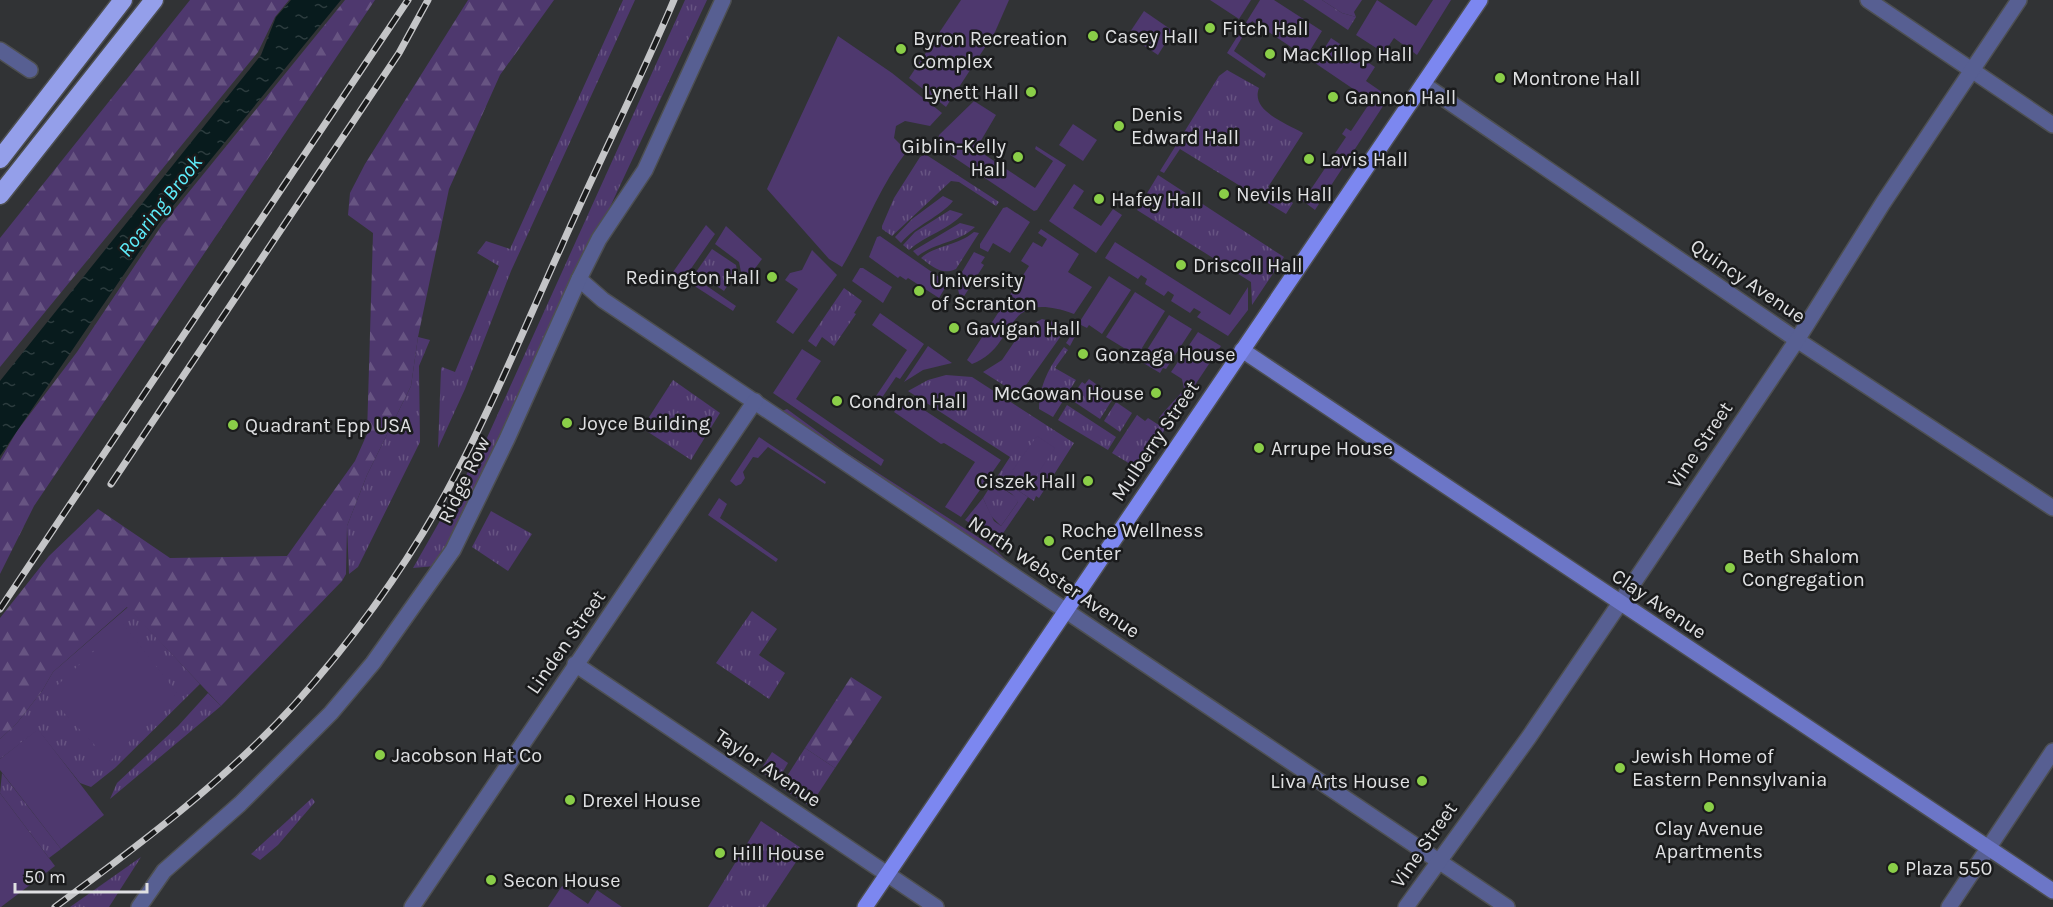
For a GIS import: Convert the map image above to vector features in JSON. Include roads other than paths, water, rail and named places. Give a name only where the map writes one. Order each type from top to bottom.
[{"type":"highway","points":[[0,159],[123,0]]},
{"type":"highway","points":[[0,195],[154,0]]},
{"type":"main road","name":"Mulberry Street","points":[[865,907],[1480,0]]},
{"type":"main road","name":"Clay Avenue","points":[[1242,350],[2053,891]]},
{"type":"street","name":"Ridge Row","points":[[139,907],[164,871],[240,804],[331,713],[373,663],[453,550],[473,512],[579,279],[599,239],[645,170],[723,0]]},
{"type":"street","points":[[1868,0],[2053,125]]},
{"type":"street","name":"Vine Street","points":[[1406,907],[1529,737],[1620,603],[1797,340],[1883,203],[2019,0]]},
{"type":"street","points":[[0,50],[30,70]]},
{"type":"street","name":"Quincy Avenue","points":[[1423,84],[1797,340],[2053,508]]},
{"type":"street","name":"North Webster Avenue","points":[[579,279],[603,300],[1507,907]]},
{"type":"street","name":"Linden Street","points":[[412,907],[754,401]]},
{"type":"street","name":"Taylor Avenue","points":[[575,664],[936,907]]},
{"type":"street","points":[[1949,907],[2053,751]]},
{"type":"water","name":"Roaring Brook","points":[[291,0],[341,0],[159,223],[0,456],[0,381],[261,55],[276,17]]},
{"type":"railway","points":[[0,609],[408,0]]},
{"type":"railway","points":[[111,484],[399,53],[428,0]]},
{"type":"railway","points":[[55,907],[180,811],[268,732],[340,651],[403,565],[439,505],[470,446],[674,0]]},
{"type":"place","name":"Fitch Hall","points":[[1210,28]]},
{"type":"place","name":"Casey Hall","points":[[1093,36]]},
{"type":"place","name":"Byron Recreation Complex","points":[[901,49]]},
{"type":"place","name":"MacKillop Hall","points":[[1270,54]]},
{"type":"place","name":"Montrone Hall","points":[[1500,78]]},
{"type":"place","name":"Lynett Hall","points":[[1031,92]]},
{"type":"place","name":"Gannon Hall","points":[[1333,97]]},
{"type":"place","name":"Denis Edward Hall","points":[[1119,126]]},
{"type":"place","name":"Giblin-Kelly Hall","points":[[1018,157]]},
{"type":"place","name":"Lavis Hall","points":[[1309,159]]},
{"type":"place","name":"Nevils Hall","points":[[1224,194]]},
{"type":"place","name":"Hafey Hall","points":[[1099,199]]},
{"type":"place","name":"Driscoll Hall","points":[[1181,265]]},
{"type":"place","name":"Redington Hall","points":[[772,277]]},
{"type":"place","name":"University of Scranton","points":[[919,291]]},
{"type":"place","name":"Gavigan Hall","points":[[954,328]]},
{"type":"place","name":"Gonzaga House","points":[[1083,354]]},
{"type":"place","name":"McGowan House","points":[[1156,393]]},
{"type":"place","name":"Condron Hall","points":[[837,401]]},
{"type":"place","name":"Joyce Building","points":[[567,423]]},
{"type":"place","name":"Quadrant Epp USA","points":[[233,425]]},
{"type":"place","name":"Arrupe House","points":[[1259,448]]},
{"type":"place","name":"Ciszek Hall","points":[[1088,481]]},
{"type":"place","name":"Roche Wellness Center","points":[[1049,541]]},
{"type":"place","name":"Beth Shalom Congregation","points":[[1730,568]]},
{"type":"place","name":"Jacobson Hat Co","points":[[380,755]]},
{"type":"place","name":"Jewish Home of Eastern Pennsylvania","points":[[1620,768]]},
{"type":"place","name":"Liva Arts House","points":[[1422,781]]},
{"type":"place","name":"Drexel House","points":[[570,800]]},
{"type":"place","name":"Clay Avenue Apartments","points":[[1709,807]]},
{"type":"place","name":"Hill House","points":[[720,853]]},
{"type":"place","name":"Plaza 550","points":[[1893,868]]},
{"type":"place","name":"Secon House","points":[[491,880]]}]
